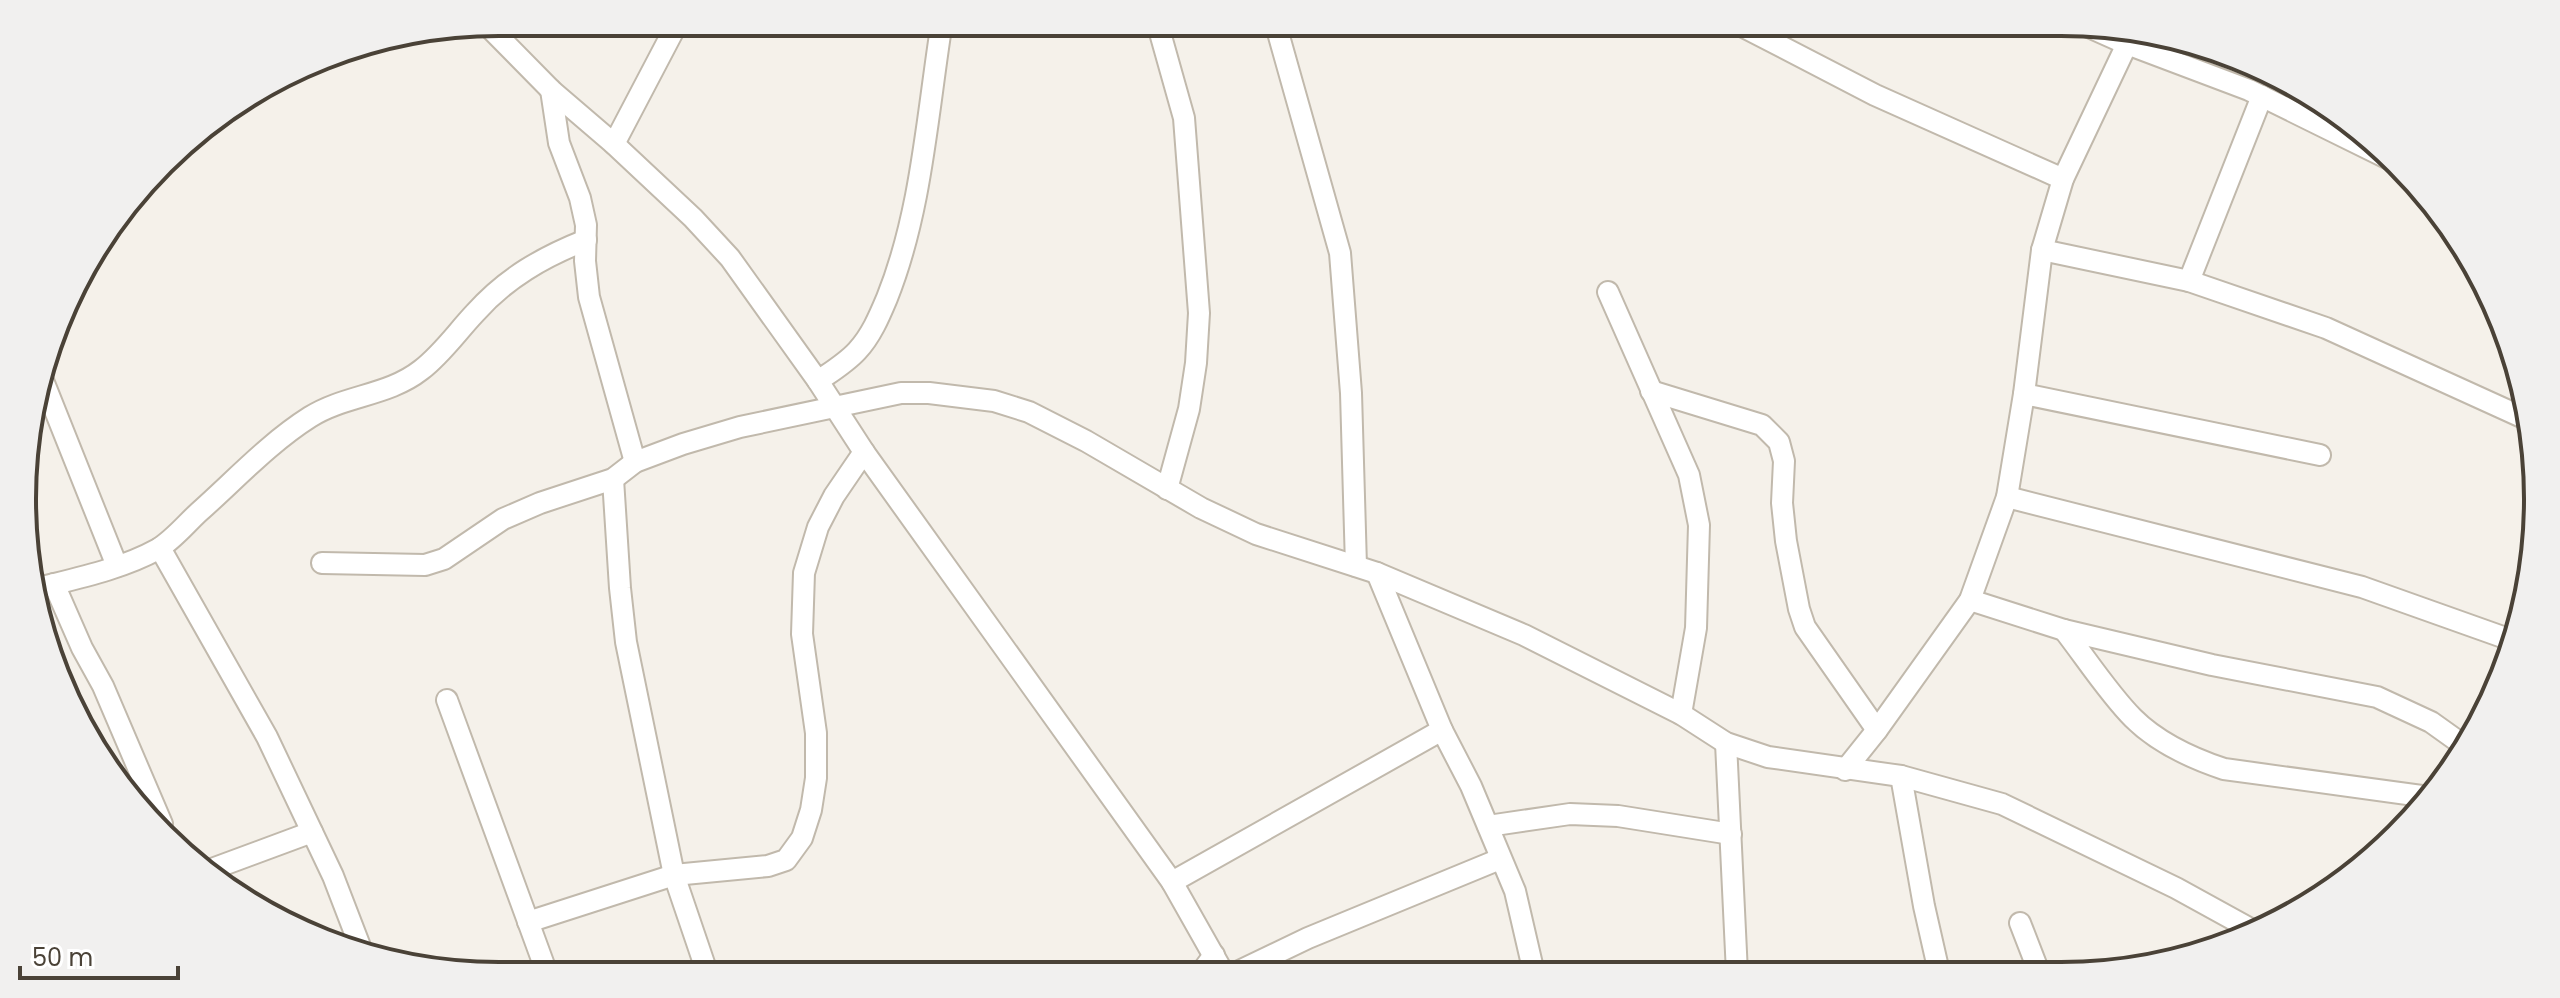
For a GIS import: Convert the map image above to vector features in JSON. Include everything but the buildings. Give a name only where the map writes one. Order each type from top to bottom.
[{"type":"street","points":[[498,36],[551,90],[693,218],[730,258],[818,381],[864,452],[1172,882],[1218,962]]},
{"type":"street","points":[[614,144],[671,36]]},
{"type":"street","points":[[818,381],[856,352],[869,335],[900,265],[914,210],[940,36]]},
{"type":"street","points":[[1161,36],[1184,118],[1199,313],[1189,409],[1167,489]]},
{"type":"street","points":[[1279,36],[1340,253],[1351,393],[1356,566]]},
{"type":"street","points":[[1761,36],[1875,95],[2063,179]]},
{"type":"street","points":[[2117,40],[2256,93],[2356,142]]},
{"type":"street","points":[[1845,770],[1970,600],[2007,497],[2042,250],[2063,179],[2127,44]]},
{"type":"street","points":[[2189,281],[2256,93],[2254,78]]},
{"type":"street","points":[[551,90],[559,143],[580,198],[586,225],[585,261],[589,297],[635,462]]},
{"type":"street","points":[[45,586],[117,566],[160,548],[275,443],[308,418],[333,404],[400,385],[422,370],[476,311],[515,277],[552,253],[586,240]]},
{"type":"street","points":[[2042,250],[2189,281],[2326,328],[2516,414]]},
{"type":"street","points":[[1608,292],[1689,475],[1699,525],[1696,628],[1681,714]]},
{"type":"street","points":[[1651,391],[1762,425],[1779,442],[1784,461],[1782,503],[1786,541],[1805,627],[1877,730]]},
{"type":"street","points":[[322,563],[425,565],[444,559],[503,519],[613,479],[635,462],[740,427],[901,393],[994,401],[1029,412],[1086,441],[1201,508],[1256,534],[1377,573],[1524,635],[1681,714],[1726,743],[1768,757],[1901,776],[2002,804],[2176,888],[2243,925]]},
{"type":"street","points":[[48,394],[117,566]]},
{"type":"street","points":[[2024,394],[2320,455]]},
{"type":"street","points":[[528,922],[674,875],[768,866],[786,860],[802,838],[811,810],[816,778],[816,733],[802,634],[804,573],[818,527],[834,496],[864,452]]},
{"type":"street","points":[[613,479],[626,642],[674,875],[704,962]]},
{"type":"street","points":[[2007,497],[2362,587],[2502,637]]},
{"type":"street","points":[[160,548],[267,737],[333,876],[357,939]]},
{"type":"street","points":[[1377,573],[1442,730],[1471,786],[1515,891],[1531,962]]},
{"type":"street","points":[[54,584],[82,648],[103,686],[155,809]]},
{"type":"street","points":[[1970,600],[2064,630],[2212,665],[2377,697],[2431,722],[2456,740]]},
{"type":"street","points":[[2064,630],[2133,717],[2164,742],[2199,761],[2224,769],[2416,795]]},
{"type":"street","points":[[447,700],[543,962]]},
{"type":"street","points":[[1172,882],[1442,730]]},
{"type":"street","points":[[1726,743],[1737,962]]},
{"type":"street","points":[[1901,776],[1937,962]]},
{"type":"street","points":[[1488,826],[1556,816],[1602,815],[1731,834]]},
{"type":"street","points":[[218,867],[312,832]]},
{"type":"street","points":[[1258,962],[1308,938],[1500,859]]},
{"type":"street","points":[[2020,923],[2035,962]]},
{"type":"street","points":[[1209,962],[1214,955]]}]
